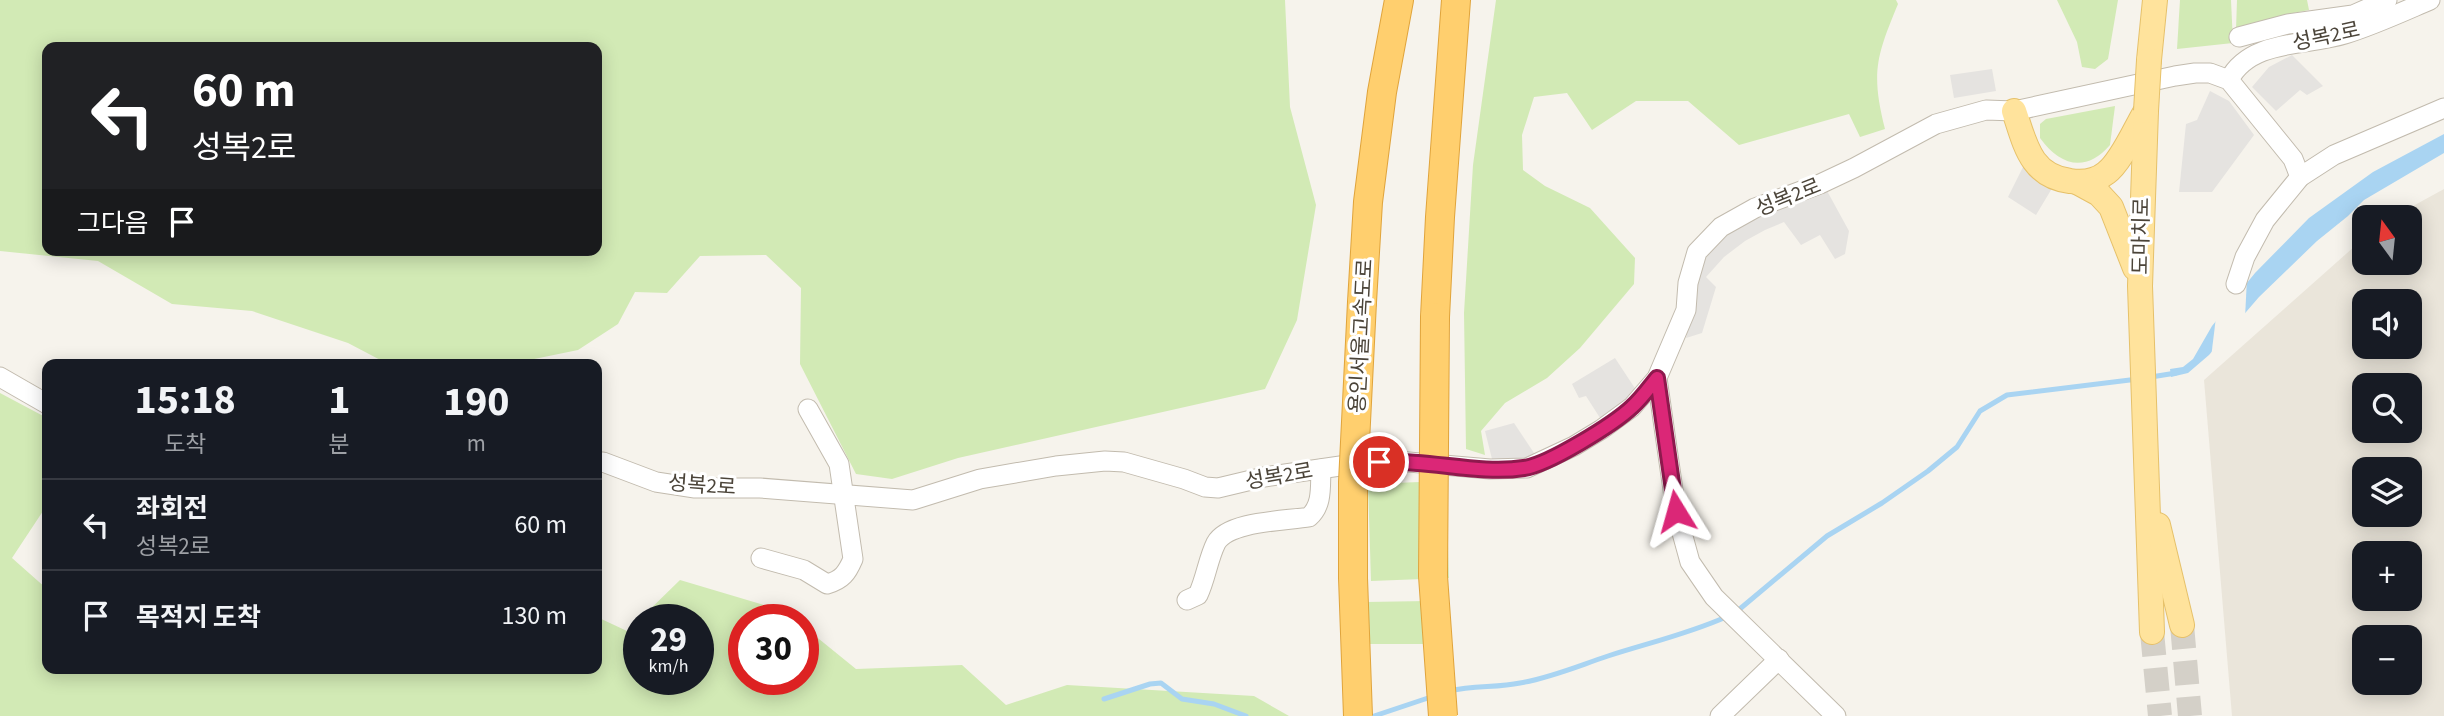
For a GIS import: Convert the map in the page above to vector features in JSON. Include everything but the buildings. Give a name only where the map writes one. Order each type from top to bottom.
[{"type":"highway","points":[[1382,92],[1386,0]]},
{"type":"highway","name":"용인서울고속도로","points":[[1358,716],[1353,482],[1362,302],[1368,202],[1382,92],[1399,0]]},
{"type":"highway","points":[[1443,716],[1433,576],[1435,317],[1456,0]]},
{"type":"highway","points":[[1448,119],[1469,0]]},
{"type":"main road","name":"도마치로","points":[[2146,473],[2140,286],[2146,111],[2155,0]]},
{"type":"main road","points":[[2014,111],[2032,158],[2049,176],[2088,182],[2108,172],[2146,111]]},
{"type":"main road","points":[[2077,182],[2099,194],[2111,207],[2120,224],[2140,286]]},
{"type":"main road","points":[[2146,473],[2182,625]]},
{"type":"main road","points":[[2146,473],[2152,632]]},
{"type":"street","points":[[2318,0],[2325,19]]},
{"type":"street","points":[[2239,37],[2288,23],[2353,15],[2387,0]]},
{"type":"street","name":"성복2로","points":[[602,462],[656,482],[695,488],[760,488],[913,500],[979,479],[1068,464],[1105,461],[1124,462],[1205,487],[1218,488],[1264,477],[1361,463],[1397,461],[1490,469],[1527,468],[1574,446],[1632,407],[1657,378],[1686,310],[1688,283],[1697,252],[1721,227],[1755,208],[1820,184],[1936,124],[1986,110],[2014,111],[2195,73],[2210,73],[2229,80],[2235,67],[2258,54],[2284,45],[2334,38],[2365,28],[2430,0]]},
{"type":"street","points":[[2229,80],[2293,159],[2300,177]]},
{"type":"street","points":[[2236,284],[2245,257],[2265,220],[2300,177],[2334,155],[2444,108]]},
{"type":"street","points":[[0,377],[42,401]]},
{"type":"street","points":[[1657,378],[1677,514],[1690,562],[1714,597],[1836,716]]},
{"type":"street","points":[[761,558],[804,570],[827,584],[848,573],[853,559],[839,464],[808,409]]},
{"type":"street","points":[[1188,600],[1198,595],[1216,542],[1223,534],[1244,526],[1308,517],[1315,512],[1319,500],[1321,469]]},
{"type":"street","points":[[1720,716],[1779,659]]},
{"type":"shaded area","points":[[2292,55],[2323,86],[2307,95],[2300,90],[2276,111],[2252,87],[2269,67]]},
{"type":"shaded area","points":[[1992,69],[1996,91],[1954,98],[1950,75]]},
{"type":"shaded area","points":[[2210,91],[2229,101],[2254,135],[2212,192],[2179,192],[2186,124],[2197,120]]},
{"type":"shaded area","points":[[2025,163],[2054,185],[2036,215],[2008,197]]},
{"type":"shaded area","points":[[1826,189],[1849,231],[1845,254],[1835,259],[1820,235],[1801,245],[1784,222],[1765,230],[1724,257],[1706,277],[1716,287],[1702,333],[1686,338],[1701,265],[1726,229]]},
{"type":"shaded area","points":[[2444,189],[2444,716],[2232,716],[2204,380],[2352,249],[2352,275],[2422,275],[2422,205],[2415,205]]},
{"type":"shaded area","points":[[1615,358],[1638,393],[1602,421],[1586,396],[1579,398],[1572,384]]},
{"type":"shaded area","points":[[1514,423],[1536,456],[1529,460],[1493,463],[1485,431]]},
{"type":"green space","points":[[0,0],[1285,0],[1290,107],[1316,205],[1297,320],[1265,389],[958,458],[892,479],[856,474],[800,364],[801,288],[766,255],[700,256],[667,293],[635,292],[618,324],[578,350],[534,359],[378,359],[348,343],[252,311],[172,304],[98,261],[49,256],[602,256],[602,42],[42,42],[42,255],[0,251]]},
{"type":"green space","points":[[1496,0],[1896,0],[1898,4],[1878,65],[1878,93],[1885,129],[1860,137],[1849,114],[1739,145],[1688,101],[1636,101],[1592,130],[1567,93],[1534,97],[1522,135],[1523,170],[1545,186],[1590,208],[1635,258],[1634,284],[1580,348],[1547,378],[1505,403],[1481,431],[1485,455],[1466,449],[1464,313],[1473,165]]},
{"type":"green space","points":[[2057,0],[2118,0],[2108,59],[2095,69],[2082,67],[2077,42]]},
{"type":"green space","points":[[2180,0],[2231,0],[2233,43],[2177,49]]},
{"type":"green space","points":[[2237,0],[2307,0],[2309,10],[2279,16],[2236,30]]},
{"type":"green space","points":[[2115,106],[2110,145],[2092,160],[2065,160],[2056,155],[2040,138],[2040,124],[2046,119]]},
{"type":"green space","points":[[0,393],[42,415],[42,513],[12,558],[42,585],[42,674],[602,674],[602,619],[623,629],[623,695],[714,695],[714,604],[655,604],[680,580],[761,604],[728,604],[728,695],[819,695],[819,639],[856,669],[962,665],[1006,705],[1067,685],[1254,696],[1289,716],[0,716]]},
{"type":"green space","points":[[1446,481],[1449,578],[1371,581],[1368,484]]},
{"type":"green space","points":[[1427,601],[1428,644],[1366,644],[1366,602]]},
{"type":"water","points":[[2444,134],[2444,153],[2359,205],[2352,205],[2352,212],[2317,241],[2259,297],[2209,355],[2188,373],[2171,377],[2170,369],[2183,367],[2193,359],[2212,326],[2255,273],[2309,218],[2373,172]]},
{"type":"pier","points":[[2247,278],[2245,318],[2211,358],[2216,317]]},
{"type":"waterway","points":[[2151,377],[2176,373]]},
{"type":"waterway","points":[[1735,613],[1827,536],[1928,471],[1957,447],[1980,411],[2007,395],[2138,379]]},
{"type":"waterway","points":[[1450,691],[1511,685],[1542,678],[1726,617]]},
{"type":"waterway","points":[[1104,699],[1161,683],[1182,699],[1214,704],[1246,716]]},
{"type":"waterway","points":[[1374,716],[1434,696]]},
{"type":"tunnel","points":[[2182,625],[2190,716]]},
{"type":"tunnel","points":[[2152,632],[2160,716]]},
{"type":"route","points":[[1379,462],[1425,462],[1490,469],[1527,468],[1574,446],[1602,429],[1632,407],[1657,378],[1676,511]]}]
